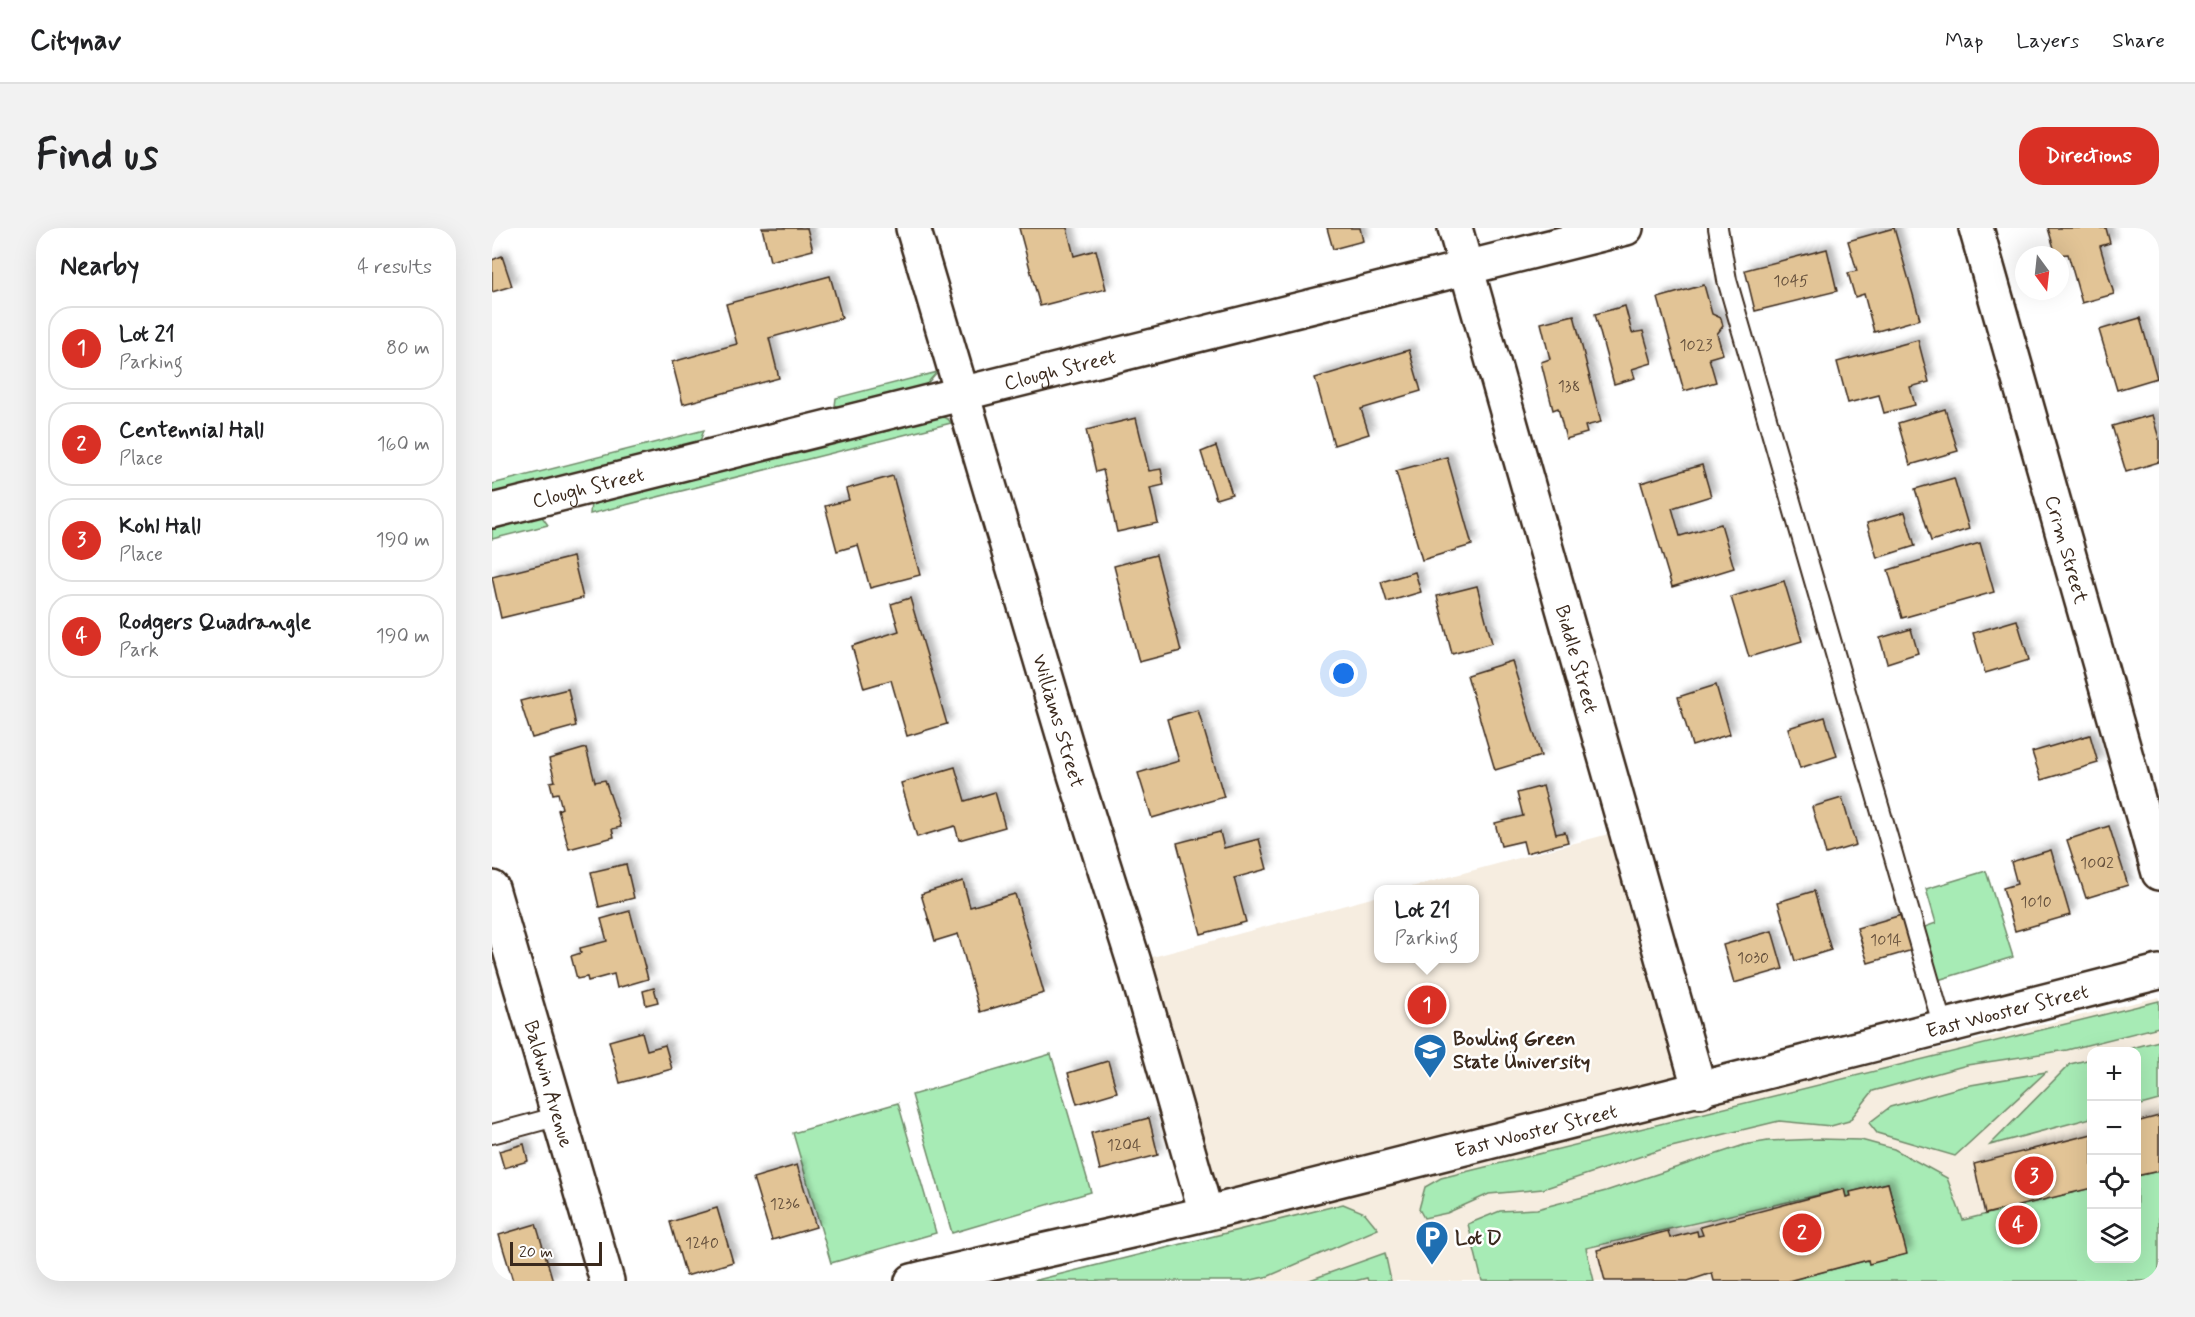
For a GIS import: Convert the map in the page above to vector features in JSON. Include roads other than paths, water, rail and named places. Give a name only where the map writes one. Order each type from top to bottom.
[{"type":"street","name":"Williams Street","points":[[913,228],[1075,775],[1134,962],[1206,1213]]},
{"type":"street","name":"Biddle Street","points":[[1455,228],[1700,1091]]},
{"type":"street","name":"Clough Street","points":[[492,511],[1626,228]]},
{"type":"street","name":"Crim Street","points":[[1976,228],[2159,873]]},
{"type":"street","name":"Baldwin Avenue","points":[[492,888],[607,1281]]},
{"type":"street","name":"East Wooster Street","points":[[912,1281],[1206,1213],[1528,1131],[1700,1091],[2159,972]]},
{"type":"lane","points":[[1718,228],[1727,280],[1943,1027]]},
{"type":"lane","points":[[492,1134],[558,1116]]},
{"type":"place","name":"Lot 21","points":[[1427,1005]]},
{"type":"place","name":"Bowling Green State University","points":[[1430,1079]]},
{"type":"place","name":"Kohl Hall","points":[[2034,1176]]},
{"type":"place","name":"Rodgers Quadrangle","points":[[2018,1225]]},
{"type":"place","name":"Centennial Hall","points":[[1802,1233]]},
{"type":"place","name":"Lot D","points":[[1432,1266]]}]
